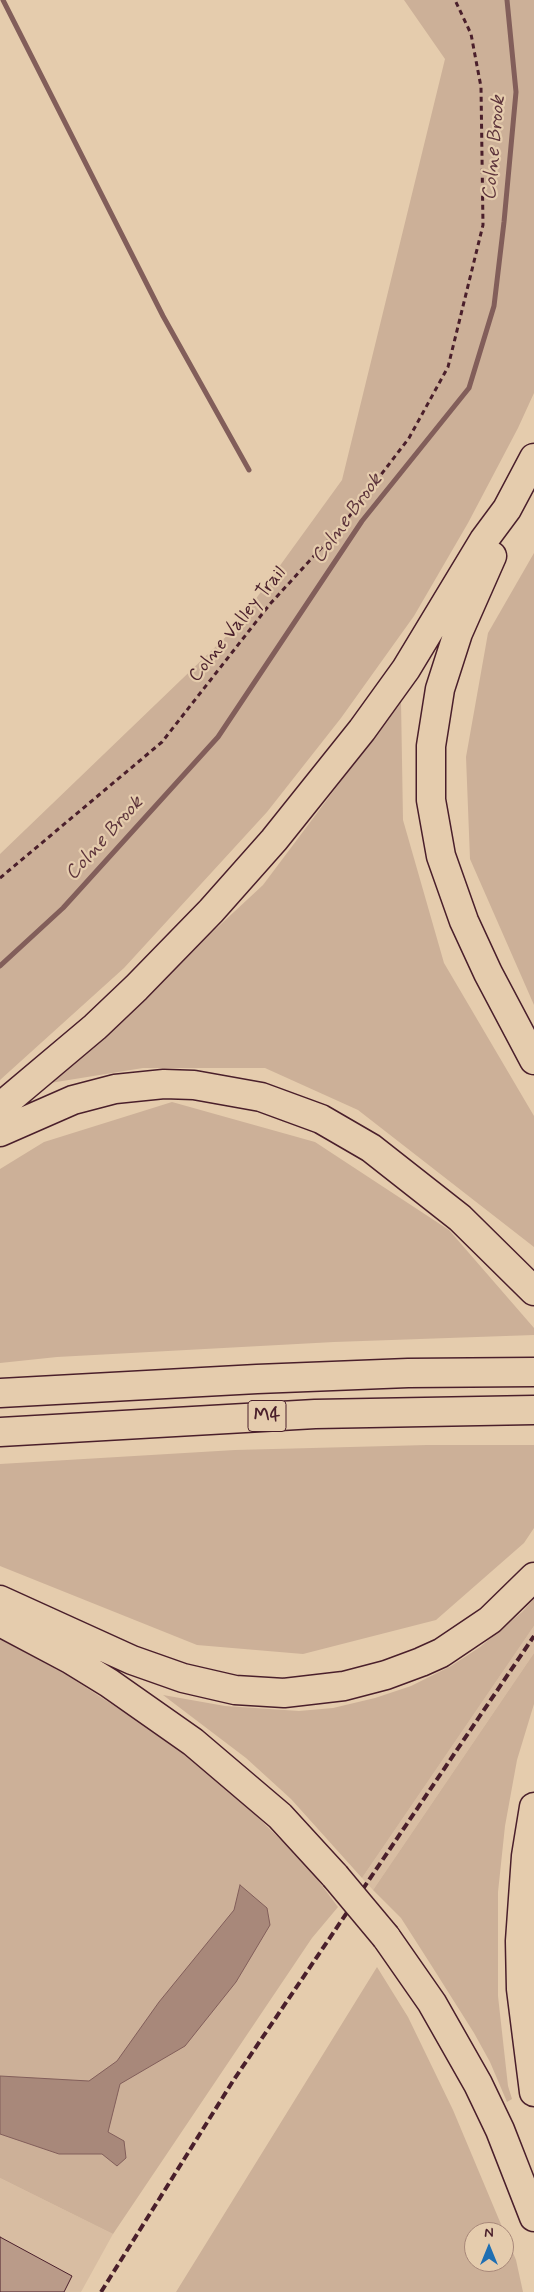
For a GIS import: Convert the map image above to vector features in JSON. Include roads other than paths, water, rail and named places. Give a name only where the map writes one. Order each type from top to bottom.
[{"type":"highway","points":[[0,1107],[95,1027],[136,988],[211,911],[274,840],[362,730],[406,669],[484,540],[507,509],[534,458]]},
{"type":"highway","points":[[507,509],[495,549],[446,664],[435,716],[431,783],[436,833],[451,886],[488,973],[534,1060]]},
{"type":"highway","points":[[0,1132],[73,1100],[132,1087],[194,1085],[261,1097],[321,1119],[371,1148],[460,1218],[534,1291]]},
{"type":"highway","name":"M4","points":[[0,1393],[248,1379],[408,1373],[534,1372]]},
{"type":"highway","name":"M4","points":[[0,1432],[306,1414],[534,1410]]},
{"type":"highway","points":[[0,1600],[132,1660],[184,1678],[235,1690],[284,1693],[344,1686],[393,1673],[422,1662],[441,1653],[490,1620],[534,1577]]},
{"type":"highway","points":[[0,1622],[70,1659],[109,1683],[193,1742],[280,1816],[335,1876],[386,1937],[432,2003],[478,2084],[500,2130],[534,2217]]},
{"type":"highway","points":[[534,1807],[524,1874],[520,1941],[521,1989],[534,2092]]},
{"type":"waterway","points":[[3,0],[163,316],[249,470]]},
{"type":"waterway","name":"Colne Brook","points":[[0,966],[63,908],[218,737],[362,521],[469,388],[494,306],[504,222],[516,92],[507,0]]},
{"type":"railway","points":[[101,2292],[233,2081],[534,1636]]}]
